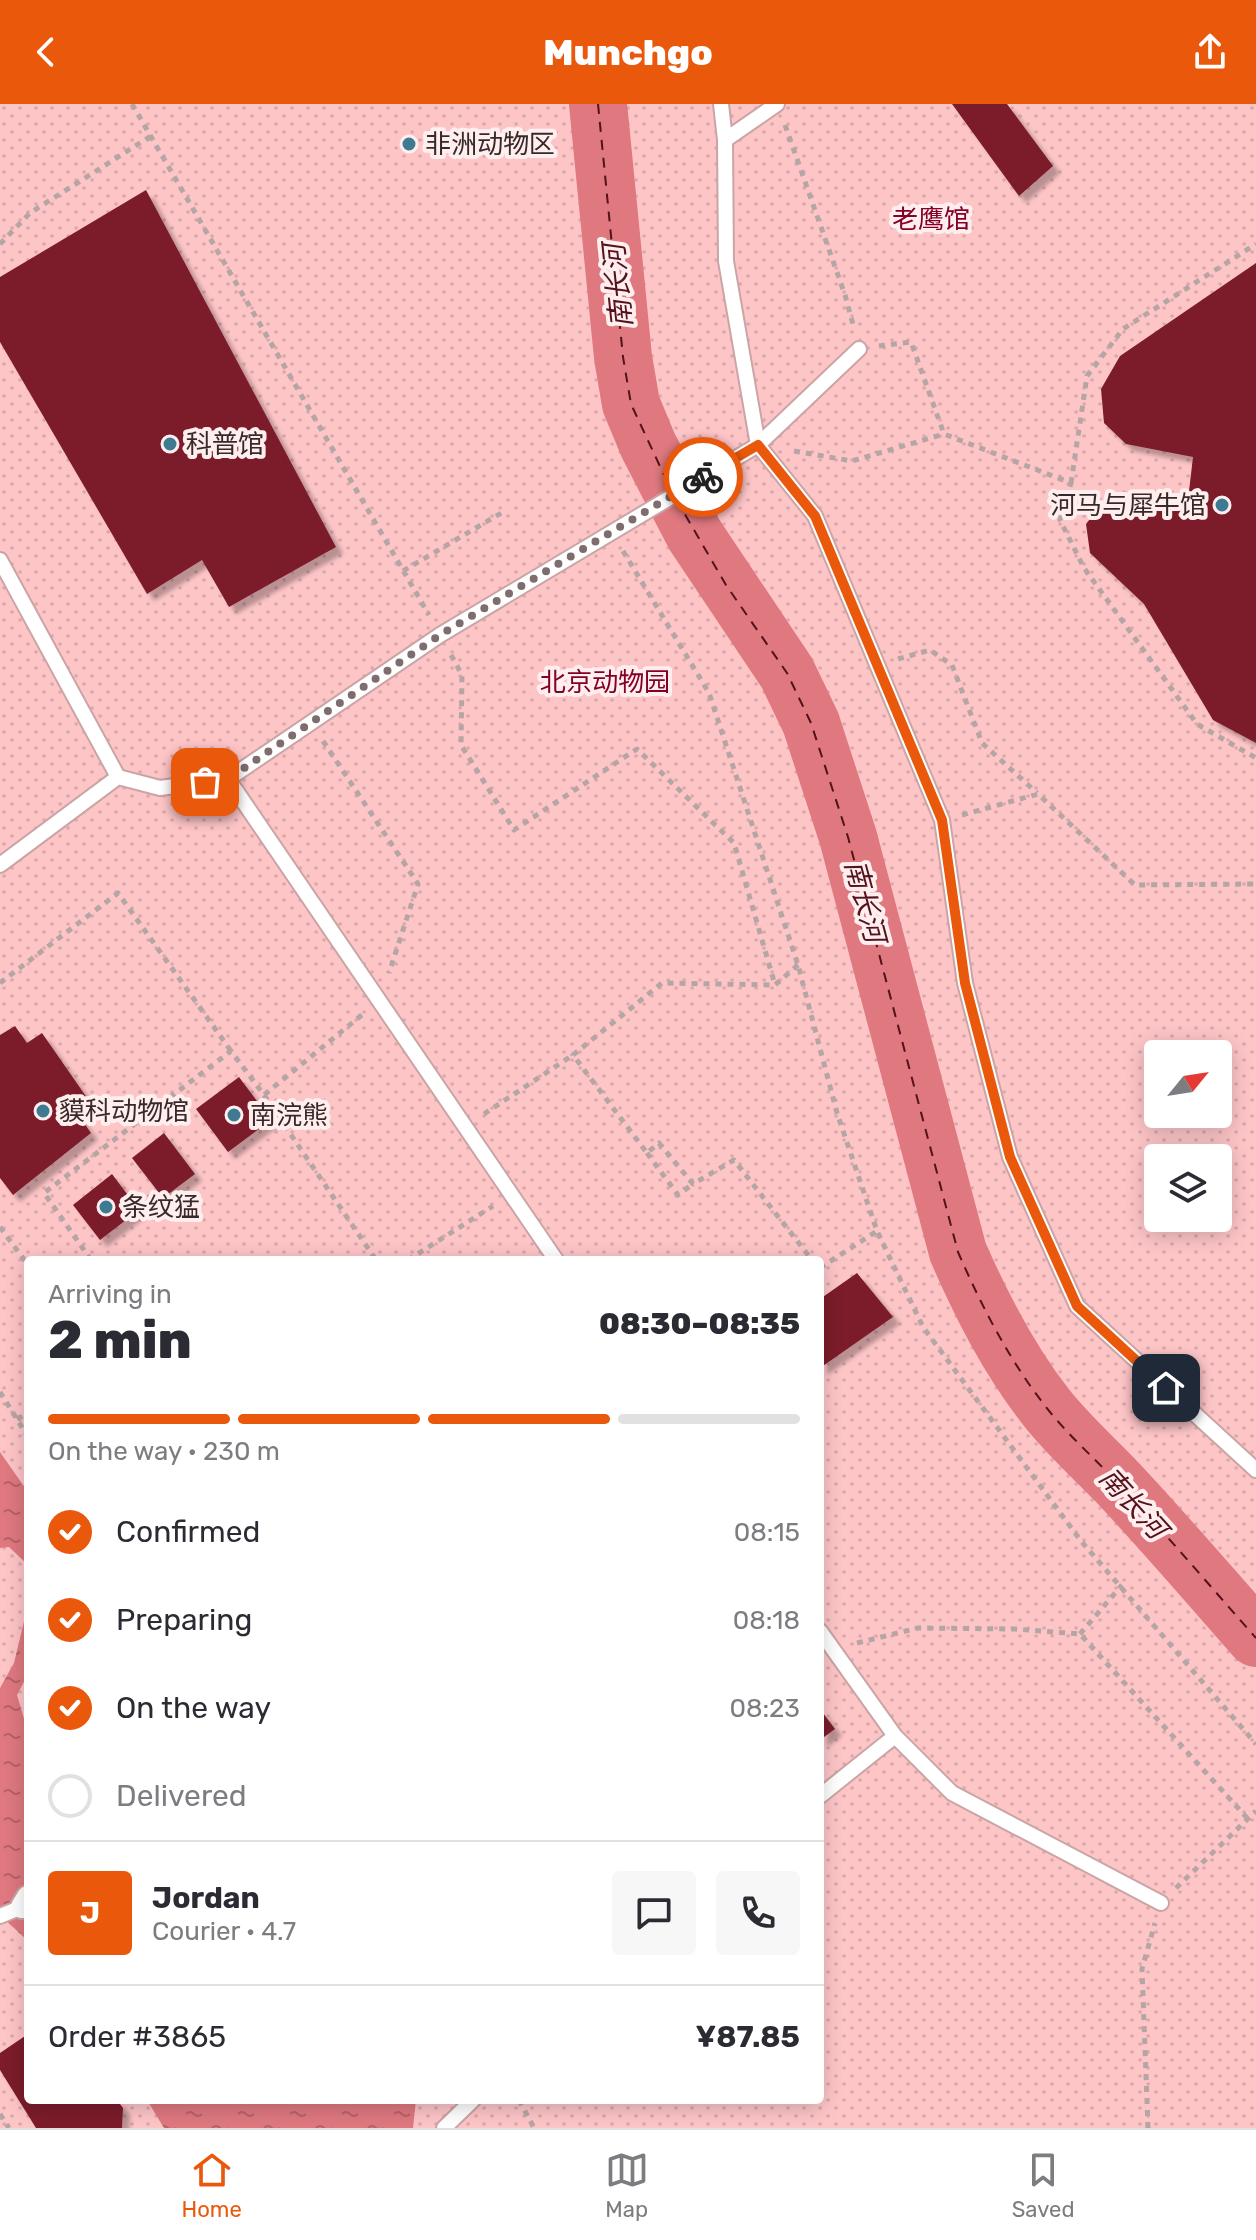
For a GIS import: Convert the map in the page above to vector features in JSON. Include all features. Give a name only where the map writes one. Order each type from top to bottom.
[{"type":"lane","points":[[721,104],[725,140],[726,261],[758,445],[815,516],[942,820],[965,983],[1010,1157],[1077,1306],[1256,1470]]},
{"type":"lane","points":[[725,140],[777,104]]},
{"type":"lane","points":[[0,560],[118,777],[160,788],[228,779],[440,635],[758,445],[859,349]]},
{"type":"lane","points":[[0,865],[118,777]]},
{"type":"lane","points":[[228,779],[553,1256]]},
{"type":"lane","points":[[824,1637],[895,1736],[952,1793],[1161,1903]]},
{"type":"lane","points":[[824,1793],[895,1736]]},
{"type":"lane","points":[[0,1916],[24,1903]]},
{"type":"lane","points":[[444,2128],[469,2104]]},
{"type":"path","points":[[132,104],[462,675],[461,745],[514,830],[637,749],[734,843],[775,985]]},
{"type":"path","points":[[783,119],[845,295],[859,349],[911,342],[944,434]]},
{"type":"path","points":[[0,244],[30,213],[151,136]]},
{"type":"path","points":[[1256,244],[1123,329],[1087,376],[1071,483],[1060,520],[1084,568],[1197,724],[1256,758]]},
{"type":"path","points":[[758,445],[852,461],[944,434],[1071,483]]},
{"type":"path","points":[[403,571],[503,512]]},
{"type":"path","points":[[610,531],[643,580],[709,693],[798,965],[837,1113],[877,1231],[923,1327],[1081,1541],[1256,1744]]},
{"type":"path","points":[[877,665],[930,650],[952,665],[982,743],[1135,885],[1256,884]]},
{"type":"path","points":[[264,1095],[379,1001],[418,884],[311,723]]},
{"type":"path","points":[[942,820],[1038,794]]},
{"type":"path","points":[[0,983],[118,893],[264,1095],[373,1256]]},
{"type":"path","points":[[464,1127],[573,1055],[662,983],[775,985],[798,965]]},
{"type":"path","points":[[88,1256],[44,1193],[231,1051]]},
{"type":"path","points":[[573,1055],[678,1195],[734,1160],[809,1256]]},
{"type":"path","points":[[647,1153],[659,1143],[693,1184]]},
{"type":"path","points":[[414,1256],[510,1195]]},
{"type":"path","points":[[0,1227],[24,1260]]},
{"type":"path","points":[[824,1265],[877,1231]]},
{"type":"path","points":[[0,1392],[24,1430]]},
{"type":"path","points":[[17,1419],[24,1415]]},
{"type":"path","points":[[1080,1634],[1122,1585]]},
{"type":"path","points":[[833,1649],[918,1628],[1015,1629],[1080,1634],[1248,1819]]},
{"type":"path","points":[[1148,2128],[1142,1969],[1161,1903],[1256,1811]]},
{"type":"path","points":[[521,2104],[534,2128]]},
{"type":"path","points":[[0,2114],[9,2128]]},
{"type":"green space","name":"北京动物园","points":[[0,104],[1256,104],[1256,2128],[0,2128]]},
{"type":"water","points":[[0,1452],[24,1486],[24,1561],[9,1547],[0,1548]]},
{"type":"water","points":[[24,1622],[24,1682],[17,1695],[24,1719],[24,1937],[0,1915],[0,1688],[14,1663]]},
{"type":"water","points":[[149,2104],[416,2104],[413,2128],[164,2128]]},
{"type":"building","points":[[952,104],[1007,104],[1053,166],[1019,196]]},
{"type":"building","name":"科普馆","points":[[146,190],[336,547],[229,607],[202,560],[147,594],[0,342],[0,277]]},
{"type":"building","name":"河马与犀牛馆","points":[[1256,263],[1256,743],[1213,720],[1144,604],[1090,553],[1086,524],[1104,501],[1187,508],[1193,457],[1126,444],[1104,423],[1101,389],[1120,356]]},
{"type":"building","name":"貘科动物馆","points":[[15,1026],[27,1043],[42,1033],[92,1105],[79,1116],[91,1133],[13,1195],[0,1178],[0,1035]]},
{"type":"building","name":"南浣熊","points":[[239,1077],[271,1120],[228,1152],[196,1109]]},
{"type":"building","name":"南浣熊","points":[[164,1133],[195,1174],[163,1198],[132,1158]]},
{"type":"building","name":"条纹猛","points":[[112,1174],[139,1210],[100,1240],[73,1205]]},
{"type":"building","points":[[857,1273],[893,1317],[824,1365],[824,1296]]},
{"type":"building","points":[[824,1714],[835,1729],[824,1737]]},
{"type":"building","points":[[24,2037],[24,2104],[120,2104],[123,2108],[122,2128],[36,2128],[0,2070],[0,2053]]},
{"type":"waterway","name":"南长河","points":[[598,104],[623,357],[631,404],[648,445],[694,534],[787,673],[811,723],[848,837],[958,1252],[997,1332],[1046,1407],[1256,1638]]},
{"type":"ferry route","points":[[598,104],[623,357],[631,404],[671,490]]},
{"type":"ferry route","points":[[676,499],[726,585],[787,673],[811,723],[848,837],[958,1252],[987,1313],[1020,1371],[1054,1417],[1135,1501],[1256,1638]]},
{"type":"way so far","points":[[205,782],[228,779],[440,635],[703,477]]},
{"type":"place","name":"非洲动物区","points":[[409,144]]},
{"type":"place","name":"科普馆","points":[[170,444]]},
{"type":"place","name":"河马与犀牛馆","points":[[1222,505]]},
{"type":"place","name":"貘科动物馆","points":[[43,1111]]},
{"type":"place","name":"南浣熊","points":[[234,1115]]},
{"type":"place","name":"条纹猛","points":[[106,1207]]},
{"type":"route","points":[[703,477],[758,445],[815,516],[942,820],[965,983],[1010,1157],[1077,1306],[1166,1388]]},
{"type":"park label","name":"老鹰馆","points":[[931,219]]}]
